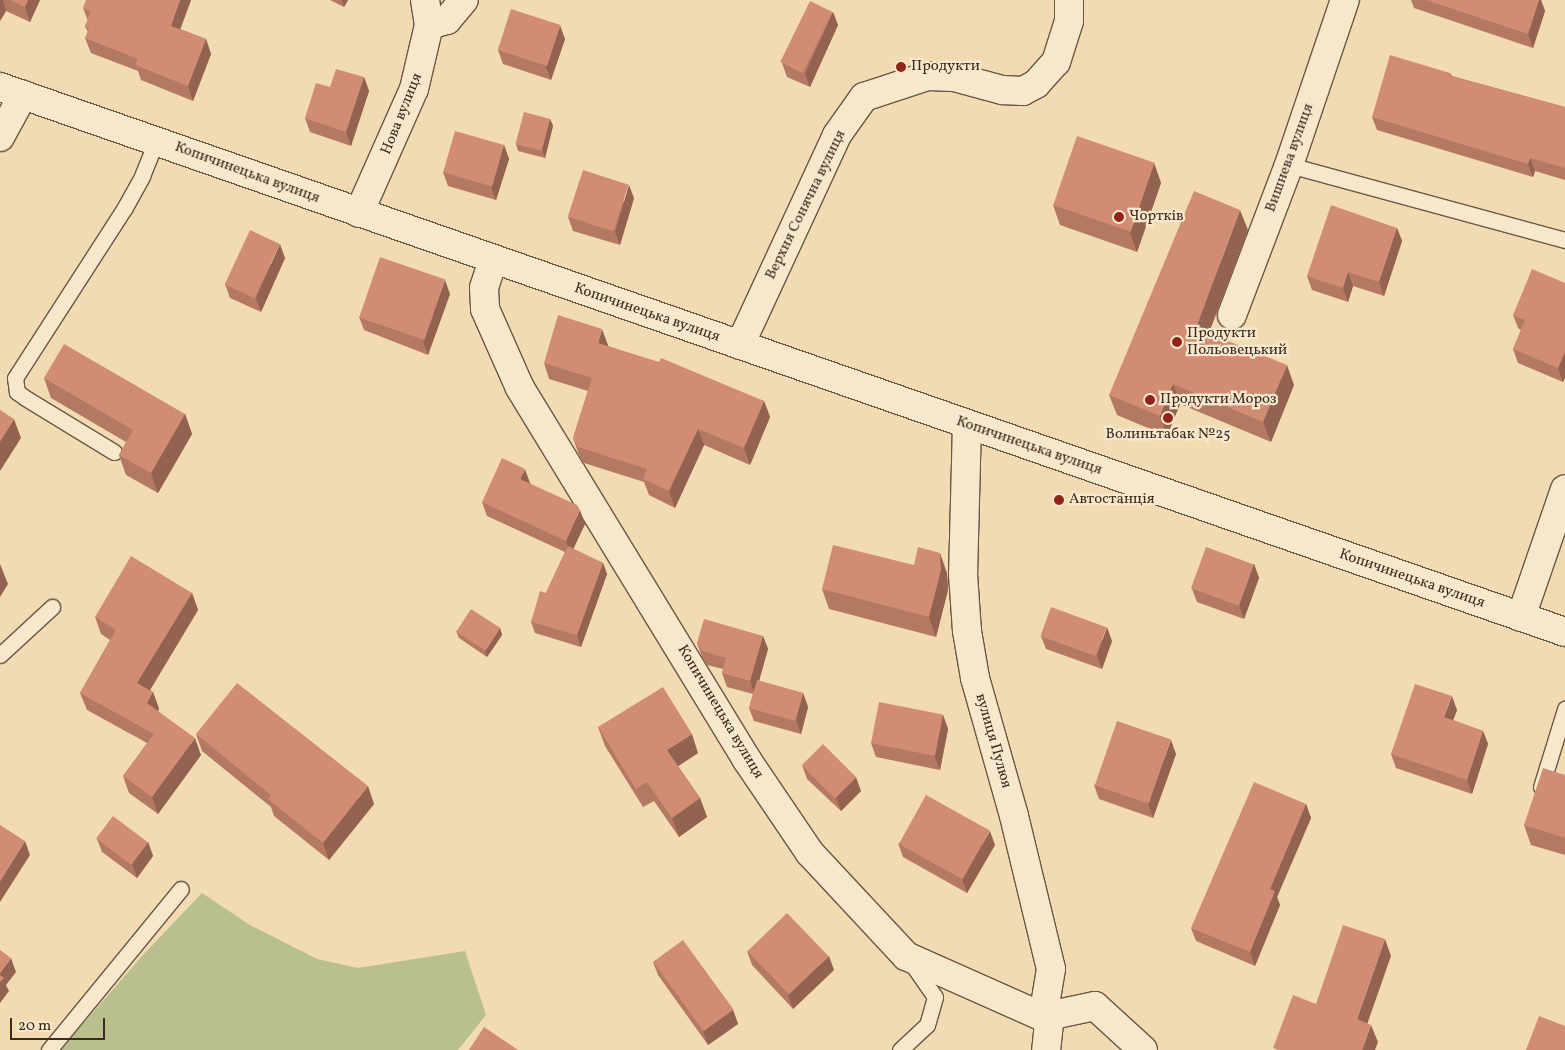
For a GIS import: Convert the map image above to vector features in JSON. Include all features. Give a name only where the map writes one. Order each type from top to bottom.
[{"type":"street","name":"Нова вулиця","points":[[359,213],[414,89],[427,12],[447,20],[464,0]]},
{"type":"street","name":"Верхня Сонячна вулиця","points":[[740,345],[837,135],[864,97],[928,76],[954,78],[1002,90],[1023,90],[1041,79],[1056,62],[1069,21],[1068,0]]},
{"type":"street","name":"Вишнева вулиця","points":[[1232,315],[1289,165],[1345,0]]},
{"type":"street","name":"Копичинецька вулиця","points":[[12,91],[1565,632]]},
{"type":"street","points":[[0,138],[12,91]]},
{"type":"street","name":"Копичинецька вулиця","points":[[494,260],[484,288],[486,309],[520,388],[747,760],[810,854],[906,956],[1043,1017]]},
{"type":"street","name":"вулиця Пулюя","points":[[968,424],[963,574],[967,631],[975,678],[1014,816],[1052,969],[1043,1017],[1049,1022],[1046,1050]]},
{"type":"street","points":[[1521,617],[1565,489]]},
{"type":"street","points":[[1043,1017],[1095,1006],[1143,1050]]},
{"type":"lane","points":[[114,452],[24,397],[14,385],[15,378],[124,209],[142,176],[156,140]]},
{"type":"lane","points":[[1289,165],[1565,240]]},
{"type":"lane","points":[[0,655],[52,607]]},
{"type":"lane","points":[[1538,798],[1565,709]]},
{"type":"lane","points":[[49,1050],[181,889]]},
{"type":"lane","points":[[900,1050],[927,1026],[935,997],[906,956]]},
{"type":"green space","points":[[202,893],[250,925],[317,959],[358,968],[465,951],[486,1015],[458,1050],[60,1050],[143,955]]},
{"type":"building","points":[[10,0],[28,0],[25,7]]},
{"type":"building","points":[[86,0],[180,0],[171,26],[206,39],[188,86],[135,65],[138,59],[85,38],[89,28],[85,26],[91,11],[83,8]]},
{"type":"building","points":[[1426,0],[1539,0],[1528,34]]},
{"type":"building","points":[[810,1],[832,12],[803,73],[780,62]]},
{"type":"building","points":[[511,9],[560,25],[547,66],[498,50]]},
{"type":"building","points":[[1390,55],[1450,73],[1450,76],[1565,107],[1565,168],[1530,158],[1528,164],[1372,117]]},
{"type":"building","points":[[336,69],[364,77],[346,132],[305,118],[316,83],[330,87]]},
{"type":"building","points":[[524,112],[550,119],[542,151],[515,144]]},
{"type":"building","points":[[455,131],[504,145],[492,186],[443,172]]},
{"type":"building","points":[[1077,136],[1155,163],[1131,232],[1053,205]]},
{"type":"building","points":[[583,170],[629,185],[614,231],[568,217]]},
{"type":"building","points":[[1194,191],[1240,210],[1196,328],[1287,365],[1263,422],[1173,384],[1160,416],[1109,395]]},
{"type":"building","points":[[1331,205],[1397,228],[1379,282],[1348,272],[1343,288],[1307,276]]},
{"type":"building","points":[[250,230],[280,244],[255,298],[225,284]]},
{"type":"building","points":[[380,257],[445,279],[424,340],[359,318]]},
{"type":"building","points":[[1532,269],[1565,283],[1565,352],[1558,368],[1513,349],[1525,320],[1513,315]]},
{"type":"building","points":[[558,315],[602,329],[598,343],[659,362],[661,358],[764,401],[744,448],[698,429],[669,491],[643,479],[647,469],[578,447],[573,438],[592,378],[544,363]]},
{"type":"building","points":[[64,344],[185,414],[151,473],[119,455],[133,430],[44,378]]},
{"type":"building","points":[[0,410],[14,419],[0,441]]},
{"type":"building","points":[[502,458],[525,469],[520,479],[577,505],[580,510],[566,541],[482,502]]},
{"type":"building","points":[[833,545],[914,565],[918,547],[940,553],[941,570],[929,617],[822,589]]},
{"type":"building","points":[[568,546],[603,563],[577,635],[531,622],[540,591],[546,593]]},
{"type":"building","points":[[1206,547],[1254,564],[1239,606],[1191,588]]},
{"type":"building","points":[[131,556],[192,593],[137,683],[153,692],[147,703],[195,738],[152,797],[123,776],[154,734],[80,693],[116,630],[95,617]]},
{"type":"building","points":[[1051,607],[1106,627],[1096,656],[1040,636]]},
{"type":"building","points":[[471,609],[500,628],[486,651],[456,632]]},
{"type":"building","points":[[704,619],[763,636],[750,681],[722,673],[726,658],[702,651],[697,643]]},
{"type":"building","points":[[757,680],[803,693],[795,721],[749,708]]},
{"type":"building","points":[[237,683],[368,786],[323,843],[268,799],[271,795],[196,734]]},
{"type":"building","points":[[1415,684],[1452,696],[1444,717],[1483,731],[1467,780],[1391,754]]},
{"type":"building","points":[[663,687],[692,734],[667,750],[700,798],[672,818],[647,782],[636,789],[598,727]]},
{"type":"building","points":[[879,702],[943,714],[935,756],[871,743]]},
{"type":"building","points":[[1117,721],[1171,740],[1149,804],[1095,785]]},
{"type":"building","points":[[823,744],[856,777],[835,798],[802,765]]},
{"type":"building","points":[[1543,768],[1565,775],[1565,838],[1524,825]]},
{"type":"building","points":[[1254,782],[1306,804],[1270,889],[1275,891],[1250,952],[1191,928]]},
{"type":"building","points":[[926,795],[990,830],[963,879],[899,844]]},
{"type":"building","points":[[113,816],[148,842],[131,865],[96,838]]},
{"type":"building","points":[[0,825],[25,841],[0,881]]},
{"type":"building","points":[[787,913],[829,956],[789,994],[747,951]]},
{"type":"building","points":[[1343,925],[1385,939],[1357,1019],[1371,1025],[1362,1050],[1278,1050],[1273,1048],[1293,995],[1316,1004]]},
{"type":"building","points":[[683,940],[734,1010],[704,1031],[653,962]]},
{"type":"building","points":[[0,950],[11,958],[0,973]]},
{"type":"building","points":[[1539,1016],[1565,1026],[1565,1050],[1526,1050]]},
{"type":"building","points":[[484,1027],[518,1050],[469,1050]]},
{"type":"place","name":"Продукти","points":[[901,67]]},
{"type":"place","name":"Чортків","points":[[1119,217]]},
{"type":"place","name":"Продукти Польовецький","points":[[1177,342]]},
{"type":"place","name":"Продукти Мороз","points":[[1150,400]]},
{"type":"place","name":"Волиньтабак №25","points":[[1168,418]]},
{"type":"place","name":"Автостанція","points":[[1059,500]]}]
